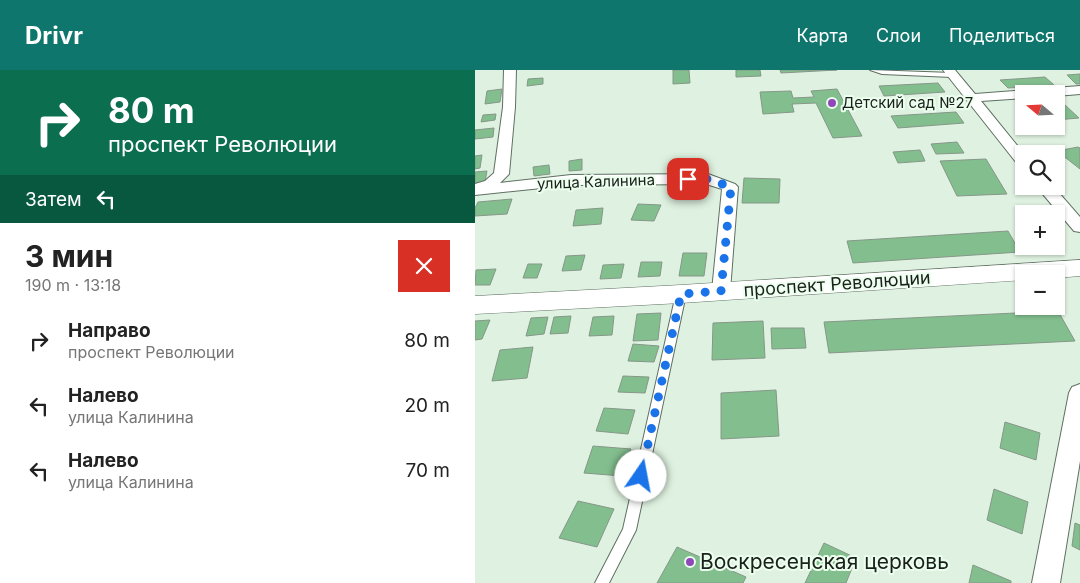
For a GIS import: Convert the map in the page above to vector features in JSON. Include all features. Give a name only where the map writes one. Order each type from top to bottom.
[{"type":"street","name":"улица Калинина","points":[[475,190],[490,184],[501,174],[509,107],[510,70]]},
{"type":"street","points":[[951,72],[1015,152]]},
{"type":"street","points":[[1065,91],[1080,90]]},
{"type":"street","points":[[971,98],[1015,95]]},
{"type":"street","name":"улица Калинина","points":[[475,190],[571,180],[708,179],[731,187],[721,291]]},
{"type":"street","points":[[1052,195],[1080,227]]},
{"type":"street","name":"проспект Революции","points":[[475,305],[681,294],[1080,268]]},
{"type":"street","points":[[1046,583],[1080,394]]},
{"type":"lane","points":[[873,70],[882,72],[951,72]]},
{"type":"lane","points":[[602,583],[629,530],[681,294]]},
{"type":"building","points":[[673,70],[689,70],[690,83],[673,84]]},
{"type":"building","points":[[736,70],[760,70],[761,76],[736,77]]},
{"type":"building","points":[[780,70],[837,70],[781,73]]},
{"type":"building","points":[[1080,74],[1080,84],[1076,84],[1067,75]]},
{"type":"building","points":[[1045,77],[1054,85],[1015,85],[1015,88],[1008,88],[1000,80]]},
{"type":"building","points":[[543,78],[543,84],[527,86],[528,79]]},
{"type":"building","points":[[938,83],[945,92],[884,96],[879,86]]},
{"type":"building","points":[[502,89],[500,102],[485,104],[487,91]]},
{"type":"building","points":[[837,89],[862,136],[833,138],[816,103],[792,104],[794,112],[763,114],[760,92],[791,91],[793,98],[814,97],[811,91]]},
{"type":"building","points":[[1065,105],[1079,118],[1065,119]]},
{"type":"building","points":[[956,112],[964,123],[898,128],[891,116]]},
{"type":"building","points":[[496,114],[495,120],[481,122],[483,115]]},
{"type":"building","points":[[494,128],[493,137],[475,139],[475,130]]},
{"type":"building","points":[[957,142],[964,153],[936,154],[931,144]]},
{"type":"building","points":[[1080,148],[1080,169],[1065,157],[1065,149]]},
{"type":"building","points":[[920,150],[925,161],[898,163],[893,152]]},
{"type":"building","points":[[482,155],[480,168],[475,169],[475,156]]},
{"type":"building","points":[[582,159],[582,170],[569,171],[569,161]]},
{"type":"building","points":[[986,159],[1007,194],[957,196],[940,161]]},
{"type":"building","points":[[549,165],[550,174],[534,176],[533,167]]},
{"type":"building","points":[[487,171],[485,182],[475,183],[475,172]]},
{"type":"building","points":[[744,178],[780,179],[779,203],[742,203]]},
{"type":"building","points":[[512,199],[507,214],[475,216],[475,208],[478,202]]},
{"type":"building","points":[[638,204],[661,205],[654,221],[631,220]]},
{"type":"building","points":[[603,208],[601,224],[573,226],[576,210]]},
{"type":"building","points":[[1008,231],[1015,243],[1015,252],[853,263],[847,241]]},
{"type":"building","points":[[683,253],[707,253],[704,276],[679,276]]},
{"type":"building","points":[[585,255],[581,270],[562,271],[566,256]]},
{"type":"building","points":[[641,262],[662,262],[660,276],[638,277]]},
{"type":"building","points":[[528,264],[542,264],[537,278],[523,278]]},
{"type":"building","points":[[624,264],[621,278],[600,279],[603,265]]},
{"type":"building","points":[[496,269],[490,285],[475,285],[476,270]]},
{"type":"building","points":[[661,313],[658,340],[633,341],[637,314]]},
{"type":"building","points":[[1015,313],[1015,315],[1060,315],[1075,341],[829,353],[824,322]]},
{"type":"building","points":[[571,316],[568,333],[550,334],[554,317]]},
{"type":"building","points":[[614,316],[612,335],[589,336],[593,317]]},
{"type":"building","points":[[548,317],[544,334],[526,336],[531,318]]},
{"type":"building","points":[[490,320],[482,339],[475,340],[475,321]]},
{"type":"building","points":[[763,321],[765,358],[712,360],[713,323]]},
{"type":"building","points":[[771,328],[804,328],[806,348],[772,349]]},
{"type":"building","points":[[633,344],[659,346],[654,362],[628,361]]},
{"type":"building","points":[[533,347],[527,378],[492,381],[500,350]]},
{"type":"building","points":[[623,376],[649,377],[645,393],[618,392]]},
{"type":"building","points":[[776,390],[779,436],[721,439],[721,393]]},
{"type":"building","points":[[604,408],[635,410],[628,434],[596,431]]},
{"type":"building","points":[[1005,422],[1040,433],[1036,460],[1000,448]]},
{"type":"building","points":[[593,446],[631,449],[622,476],[584,473]]},
{"type":"building","points":[[994,489],[1028,502],[1022,534],[987,520]]},
{"type":"building","points":[[578,501],[614,509],[597,547],[559,538]]},
{"type":"building","points":[[1075,523],[1080,525],[1080,550],[1072,546]]},
{"type":"building","points":[[824,543],[856,558],[846,583],[805,583]]},
{"type":"building","name":"Воскресенская церковь","points":[[677,547],[746,577],[743,583],[657,583]]},
{"type":"building","points":[[973,565],[1011,581],[1011,583],[969,583]]},
{"type":"place","name":"Детский сад №27","points":[[832,103]]},
{"type":"place","name":"Воскресенская церковь","points":[[690,562]]},
{"type":"route","points":[[641,476],[681,294],[721,291],[731,187],[708,179],[688,179]]}]
